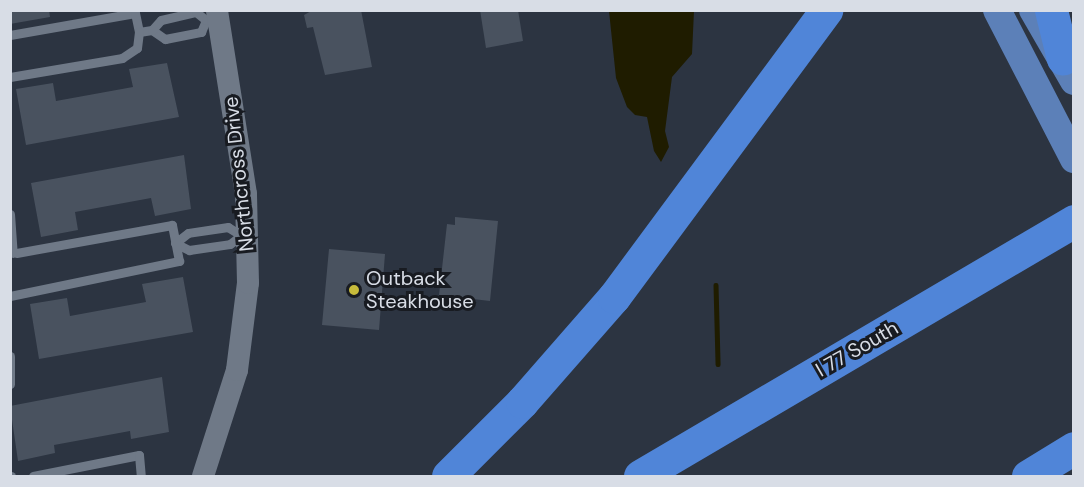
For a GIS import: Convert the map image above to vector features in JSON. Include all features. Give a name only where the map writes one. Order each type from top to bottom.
[{"type":"highway","points":[[448,477],[530,394],[614,297],[826,10]]},
{"type":"highway","points":[[1051,10],[1068,70]]},
{"type":"highway","name":"I 77 South","points":[[640,477],[1074,220]]},
{"type":"highway","points":[[681,477],[1074,245]]},
{"type":"highway","points":[[1028,477],[1074,448]]},
{"type":"highway","points":[[1067,477],[1074,473]]},
{"type":"main road","points":[[997,10],[1074,159]]},
{"type":"main road","points":[[1034,10],[1068,70]]},
{"type":"street","name":"Northcross Drive","points":[[203,477],[237,370],[248,283],[214,17]]},
{"type":"lane","points":[[139,32],[152,30],[161,20],[196,12],[214,17],[201,32],[165,39],[152,30]]},
{"type":"lane","points":[[10,35],[135,13],[139,32],[137,48],[122,58],[10,77]]},
{"type":"lane","points":[[10,214],[13,253],[172,225],[179,261],[10,296]]},
{"type":"lane","points":[[228,227],[243,233],[230,244],[189,250],[175,243],[188,233],[228,227]]},
{"type":"lane","points":[[10,356],[10,384]]},
{"type":"lane","points":[[33,477],[138,455],[141,477]]},
{"type":"lane","points":[[86,466],[87,477]]},
{"type":"shaded area","points":[[609,11],[694,11],[692,54],[672,77],[665,131],[669,147],[661,162],[654,151],[647,117],[635,115],[627,107],[616,78]]},
{"type":"building","points":[[10,10],[49,10],[50,17],[10,24]]},
{"type":"building","points":[[313,10],[361,10],[372,67],[325,75],[313,27],[307,28],[304,15]]},
{"type":"building","points":[[480,10],[518,10],[523,41],[486,48]]},
{"type":"building","points":[[167,63],[179,117],[26,145],[16,89],[53,83],[56,101],[133,87],[129,69]]},
{"type":"building","points":[[184,155],[191,209],[155,216],[151,198],[75,212],[78,230],[41,237],[31,183]]},
{"type":"building","points":[[455,217],[498,221],[490,301],[439,295],[447,224],[455,225]]},
{"type":"building","name":"Outback Steakhouse","points":[[329,249],[385,254],[379,330],[322,325]]},
{"type":"building","points":[[183,277],[193,332],[39,359],[30,304],[67,298],[70,316],[146,302],[142,284]]},
{"type":"building","points":[[162,377],[169,432],[131,439],[130,431],[54,445],[55,453],[18,461],[10,406]]},
{"type":"waterway","points":[[716,285],[718,364]]},
{"type":"place","name":"Outback Steakhouse","points":[[354,290]]}]
